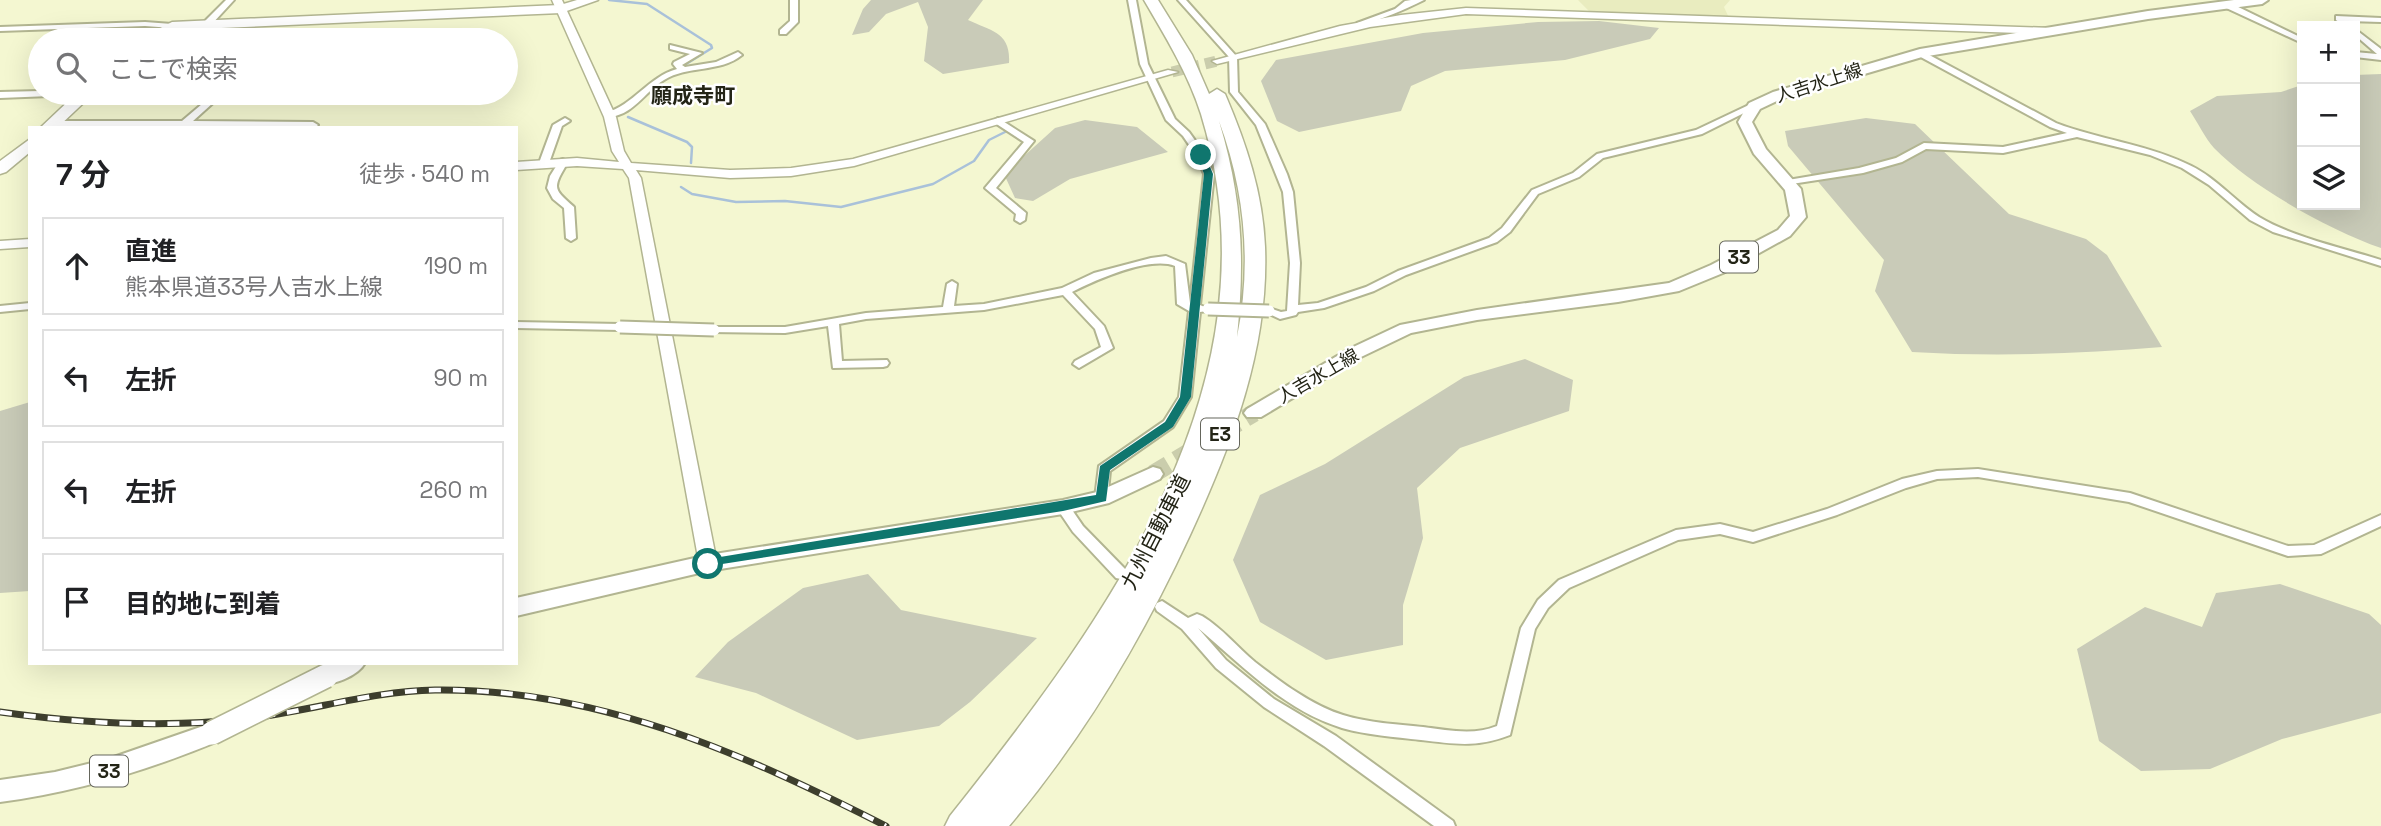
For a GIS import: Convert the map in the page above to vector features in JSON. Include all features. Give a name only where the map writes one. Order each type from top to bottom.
[{"type":"highway","points":[[168,28],[208,23],[591,0]]},
{"type":"highway","name":"九州自動車道","points":[[961,826],[1090,652],[1190,466],[1217,384],[1228,336],[1234,247],[1231,200],[1214,125],[1178,46],[1151,0]]},
{"type":"highway","name":"九州自動車道","points":[[990,826],[1051,752],[1112,661],[1145,603],[1210,466],[1231,401],[1250,324],[1255,248],[1250,200],[1240,157],[1231,125],[1211,81],[1165,0]]},
{"type":"highway","points":[[50,126],[73,105]]},
{"type":"highway","points":[[0,169],[28,146]]},
{"type":"main road","name":"人吉水上線","points":[[1254,413],[1355,353],[1406,329],[1477,315],[1618,298],[1673,286],[1717,269],[1784,233],[1798,217],[1793,189],[1759,151],[1745,122],[1754,106],[1791,91],[1920,53],[2262,0]]},
{"type":"main road","points":[[518,607],[708,564],[1102,498],[1153,474]]},
{"type":"main road","name":"33","points":[[0,791],[108,771],[156,756],[212,733],[349,665]]},
{"type":"street","points":[[208,23],[230,0]]},
{"type":"street","points":[[783,32],[794,22],[794,0]]},
{"type":"street","points":[[1102,498],[1104,469],[1169,424],[1185,397],[1202,309],[1209,174],[1201,155],[1186,134],[1171,120],[1144,64],[1132,0]]},
{"type":"street","points":[[518,325],[785,330],[866,316],[984,307],[1065,291],[1098,275],[1170,259],[1180,264],[1185,307],[1269,311],[1289,315],[1292,309],[1295,263],[1288,192],[1260,124],[1234,92],[1233,57],[1182,0]]},
{"type":"street","points":[[1217,61],[1361,23],[1398,11],[1408,3],[1420,0]]},
{"type":"street","points":[[559,4],[608,115],[618,151],[635,178],[708,564]]},
{"type":"street","points":[[2225,4],[2297,39]]},
{"type":"street","points":[[1361,23],[1421,14],[1466,11],[1661,13],[2058,31]]},
{"type":"street","points":[[2343,21],[2339,18],[2381,20]]},
{"type":"street","points":[[29,28],[145,24],[172,26]]},
{"type":"street","points":[[0,29],[28,28]]},
{"type":"street","points":[[2360,36],[2381,55]]},
{"type":"street","points":[[2368,43],[2381,43]]},
{"type":"street","points":[[673,47],[698,53],[677,64],[682,69]]},
{"type":"street","points":[[1920,53],[2053,125],[2077,134],[2153,153],[2185,166],[2212,183],[2222,195],[2254,218],[2277,230],[2381,263]]},
{"type":"street","points":[[608,115],[625,112],[661,78],[682,69],[722,65],[738,55]]},
{"type":"street","points":[[2360,55],[2381,55]]},
{"type":"street","points":[[518,166],[563,162],[730,174],[791,172],[854,162],[1172,72]]},
{"type":"street","points":[[0,95],[28,94]]},
{"type":"street","points":[[183,124],[206,105]]},
{"type":"street","points":[[1292,309],[1320,306],[1370,289],[1402,273],[1493,240],[1506,230],[1535,192],[1576,174],[1600,156],[1699,132],[1754,106]]},
{"type":"street","points":[[544,163],[558,125],[565,121]]},
{"type":"street","points":[[998,121],[1029,141],[990,188],[1021,213],[1020,220]]},
{"type":"street","points":[[50,126],[312,126]]},
{"type":"street","points":[[1788,183],[1860,171],[1899,160],[1924,146],[2003,150],[2077,134]]},
{"type":"street","points":[[563,162],[553,179],[552,191],[555,199],[569,207],[571,238]]},
{"type":"street","points":[[0,245],[28,243]]},
{"type":"street","points":[[948,309],[952,284]]},
{"type":"street","points":[[1065,291],[1100,328],[1107,348],[1079,364]]},
{"type":"street","points":[[0,309],[28,306]]},
{"type":"street","points":[[833,323],[838,365],[883,363]]},
{"type":"street","points":[[1187,625],[1197,620],[1205,625],[1254,667],[1306,704],[1331,717],[1357,725],[1466,741],[1490,737],[1504,730],[1528,628],[1543,604],[1564,584],[1676,535],[1720,529],[1753,537],[1832,512],[1902,484],[1937,475],[1978,473],[2130,498],[2288,551],[2316,550],[2381,520]]},
{"type":"street","points":[[1063,506],[1078,529],[1121,574]]},
{"type":"street","points":[[1162,607],[1187,625],[1221,664],[1269,703],[1330,741],[1447,826]]},
{"type":"shaded area","points":[[871,0],[983,0],[968,20],[992,30],[1003,39],[1009,53],[1009,63],[943,74],[924,61],[928,27],[918,2],[886,14],[869,32],[852,35],[863,9]]},
{"type":"shaded area","points":[[1578,0],[1730,0],[1724,7],[1729,18],[1590,12]]},
{"type":"shaded area","points":[[1599,21],[1659,28],[1650,39],[1565,60],[1445,71],[1411,86],[1401,111],[1299,132],[1277,121],[1261,81],[1276,60],[1423,33],[1538,22]]},
{"type":"shaded area","points":[[2381,74],[2381,248],[2299,210],[2360,210],[2360,75]]},
{"type":"shaded area","points":[[2297,87],[2297,209],[2230,163],[2214,148],[2190,111],[2217,96],[2281,92]]},
{"type":"shaded area","points":[[1866,118],[1915,124],[2009,214],[2086,239],[2107,255],[2162,347],[2037,354],[1912,352],[1875,291],[1884,260],[1788,146],[1785,131]]},
{"type":"shaded area","points":[[1085,120],[1137,127],[1168,152],[1070,179],[1033,201],[1015,198],[1004,174],[1055,128]]},
{"type":"shaded area","points":[[1525,359],[1573,380],[1569,411],[1460,448],[1417,488],[1423,538],[1403,605],[1403,645],[1326,660],[1260,622],[1233,560],[1260,495],[1325,464],[1464,377]]},
{"type":"shaded area","points":[[28,403],[28,591],[0,593],[0,411]]},
{"type":"shaded area","points":[[868,574],[901,610],[1037,638],[970,702],[939,726],[857,740],[756,693],[695,677],[728,642],[803,588]]},
{"type":"shaded area","points":[[2280,584],[2369,614],[2381,625],[2381,713],[2282,739],[2210,769],[2141,771],[2099,741],[2077,649],[2145,607],[2202,627],[2216,593]]},
{"type":"waterway","points":[[609,0],[647,4],[711,45],[712,48],[683,66]]},
{"type":"waterway","points":[[656,80],[677,68]]},
{"type":"waterway","points":[[628,117],[687,142],[692,147],[691,163]]},
{"type":"waterway","points":[[681,187],[692,194],[736,202],[785,201],[841,207],[933,184],[974,161],[989,140],[1007,131]]},
{"type":"tunnel","points":[[1172,72],[1217,61]]},
{"type":"tunnel","points":[[1153,474],[1254,413]]},
{"type":"railway","points":[[0,712],[129,724],[193,723],[280,714],[412,691],[495,692],[554,700],[612,713],[668,730],[779,774],[886,826]]},
{"type":"district","name":"願成寺町","points":[[693,96]]},
{"type":"route","points":[[708,564],[1102,498],[1104,469],[1169,424],[1185,397],[1191,362],[1209,174],[1201,155]]}]
